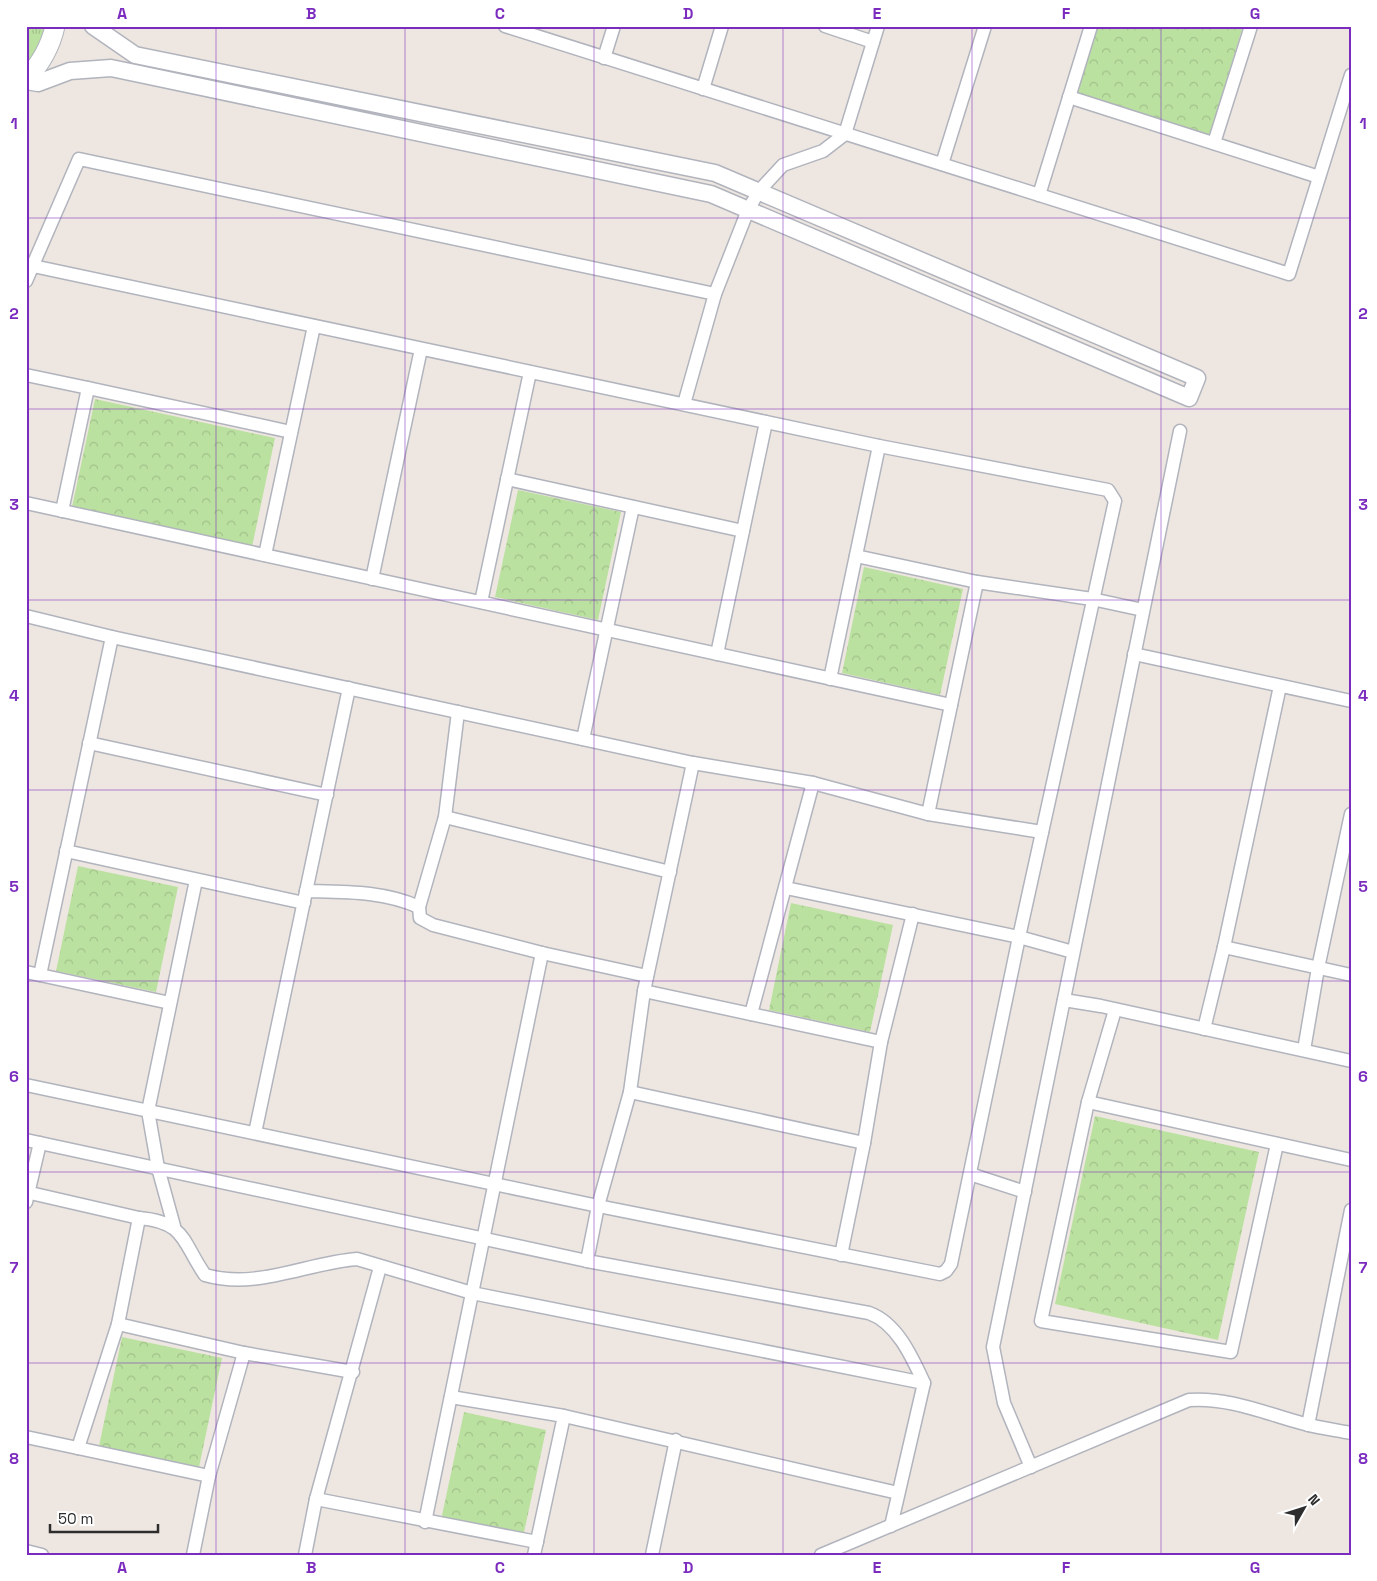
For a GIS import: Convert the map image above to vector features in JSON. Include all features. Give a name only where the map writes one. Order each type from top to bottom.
[{"type":"main road","points":[[26,80],[34,72],[52,39],[55,26]]},
{"type":"street","points":[[26,80],[38,84],[70,71],[111,68],[711,194],[1189,398],[1197,378],[715,173],[135,55],[93,26]]},
{"type":"street","points":[[504,26],[1289,274],[1351,75]]},
{"type":"street","points":[[604,58],[614,26]]},
{"type":"street","points":[[703,89],[722,26]]},
{"type":"street","points":[[825,26],[873,42]]},
{"type":"street","points":[[684,404],[715,294],[748,210],[759,191],[783,166],[823,151],[845,134],[878,26]]},
{"type":"street","points":[[942,164],[985,26]]},
{"type":"street","points":[[1039,195],[1091,26]]},
{"type":"street","points":[[1214,144],[1251,26]]},
{"type":"street","points":[[1069,97],[1319,177]]},
{"type":"street","points":[[26,281],[79,158],[715,294]]},
{"type":"street","points":[[26,1085],[598,1206],[940,1274],[946,1271],[951,1264],[1019,937],[1115,501],[1108,490],[879,446],[33,266]]},
{"type":"street","points":[[265,555],[314,326]]},
{"type":"street","points":[[372,579],[421,348]]},
{"type":"street","points":[[481,602],[530,372]]},
{"type":"street","points":[[26,374],[291,432]]},
{"type":"street","points":[[62,511],[88,388]]},
{"type":"street","points":[[717,654],[766,422]]},
{"type":"street","points":[[1031,1467],[1004,1403],[999,1386],[993,1347],[1180,431]]},
{"type":"street","points":[[830,679],[879,446]]},
{"type":"street","points":[[507,479],[743,531]]},
{"type":"street","points":[[26,503],[951,705]]},
{"type":"street","points":[[583,739],[633,506]]},
{"type":"street","points":[[856,556],[977,582],[1092,599],[1143,610]]},
{"type":"street","points":[[928,814],[977,582]]},
{"type":"street","points":[[26,616],[112,637],[693,763],[813,783],[928,814],[1042,832]]},
{"type":"street","points":[[40,975],[112,637]]},
{"type":"street","points":[[1134,654],[1351,701]]},
{"type":"street","points":[[1204,1029],[1224,947],[1280,686]]},
{"type":"street","points":[[255,1133],[349,688]]},
{"type":"street","points":[[458,712],[445,817],[419,907],[420,918],[433,925],[542,953],[648,976]]},
{"type":"street","points":[[89,743],[327,795]]},
{"type":"street","points":[[586,1262],[598,1206],[630,1092],[644,990],[693,763]]},
{"type":"street","points":[[751,1014],[813,783]]},
{"type":"street","points":[[1304,1050],[1318,968],[1351,814]]},
{"type":"street","points":[[445,817],[670,872]]},
{"type":"street","points":[[66,851],[196,880],[305,897],[368,892],[402,900],[419,907]]},
{"type":"street","points":[[196,880],[148,1110],[158,1168],[174,1226],[205,1275],[238,1282],[357,1259],[472,1294],[924,1383]]},
{"type":"street","points":[[786,888],[1019,937],[1073,952]]},
{"type":"street","points":[[841,1255],[864,1143],[880,1042],[913,914]]},
{"type":"street","points":[[1224,947],[1351,975]]},
{"type":"street","points":[[425,1522],[542,953]]},
{"type":"street","points":[[26,972],[170,1003]]},
{"type":"street","points":[[644,990],[880,1042]]},
{"type":"street","points":[[1064,1000],[1351,1061]]},
{"type":"street","points":[[1115,1010],[1088,1102],[1041,1321],[1230,1352],[1277,1144]]},
{"type":"street","points":[[630,1092],[864,1143]]},
{"type":"street","points":[[1088,1102],[1351,1160]]},
{"type":"street","points":[[26,1140],[586,1262],[869,1313],[882,1318],[897,1336],[924,1383],[891,1526]]},
{"type":"street","points":[[40,1143],[27,1196],[139,1218],[159,1220],[174,1226]]},
{"type":"street","points":[[970,1174],[1025,1192]]},
{"type":"street","points":[[1308,1425],[1351,1210]]},
{"type":"street","points":[[78,1448],[118,1324],[139,1218]]},
{"type":"street","points":[[305,1555],[316,1499],[353,1372],[380,1267]]},
{"type":"street","points":[[118,1324],[244,1353],[353,1372]]},
{"type":"street","points":[[193,1555],[209,1476],[244,1353]]},
{"type":"street","points":[[451,1397],[564,1416],[676,1440],[898,1493]]},
{"type":"street","points":[[822,1555],[1189,1400],[1209,1399],[1228,1402],[1308,1425],[1351,1433]]},
{"type":"street","points":[[316,1499],[425,1522],[535,1549],[564,1416]]},
{"type":"street","points":[[26,1437],[209,1476]]},
{"type":"street","points":[[652,1555],[676,1440]]},
{"type":"street","points":[[26,1551],[42,1555]]},
{"type":"green space","points":[[26,26],[46,26],[26,72]]},
{"type":"green space","points":[[1098,26],[1243,26],[1209,137],[1076,95]]},
{"type":"green space","points":[[95,399],[275,438],[252,547],[72,507]]},
{"type":"green space","points":[[518,490],[621,512],[598,620],[495,597]]},
{"type":"green space","points":[[864,567],[963,589],[940,695],[842,673]]},
{"type":"green space","points":[[78,866],[178,887],[156,992],[56,971]]},
{"type":"green space","points":[[791,903],[893,925],[870,1032],[769,1010]]},
{"type":"green space","points":[[1095,1116],[1259,1152],[1218,1340],[1055,1304]]},
{"type":"green space","points":[[122,1337],[222,1358],[199,1467],[99,1446]]},
{"type":"green space","points":[[464,1412],[546,1430],[523,1537],[441,1520]]}]
